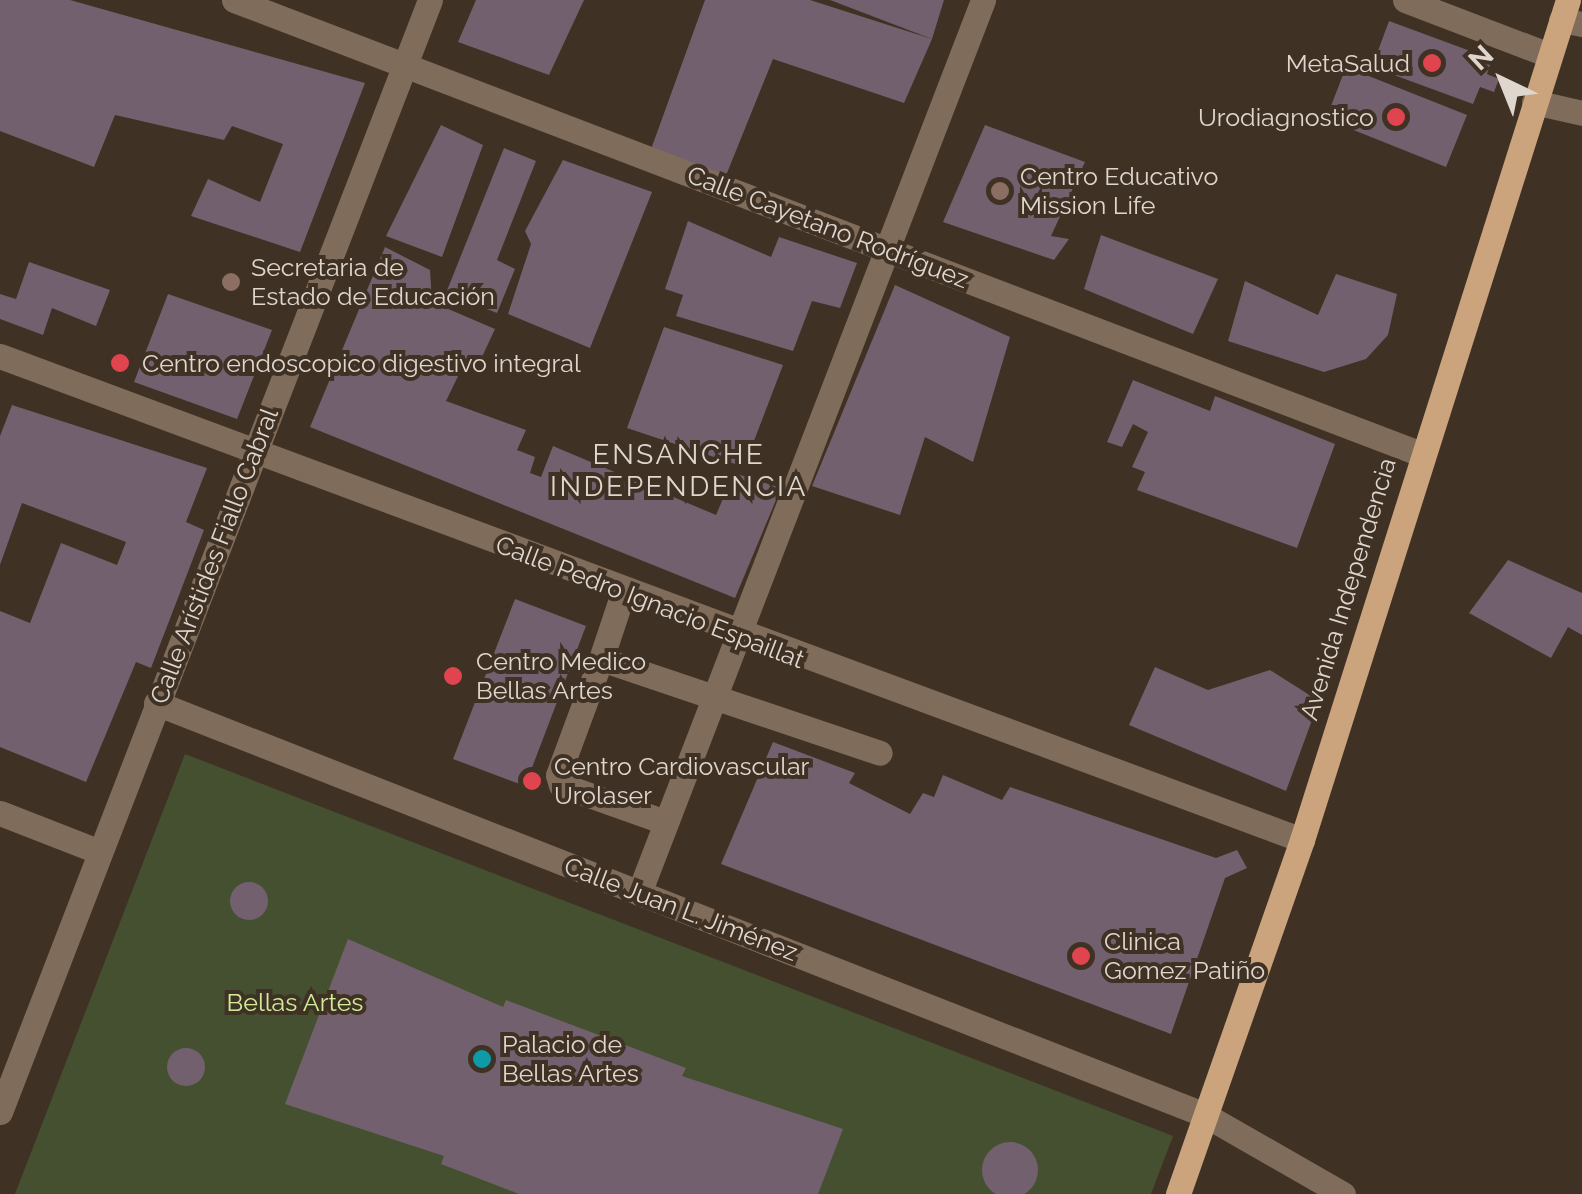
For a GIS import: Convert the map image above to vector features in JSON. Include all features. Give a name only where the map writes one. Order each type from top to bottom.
[{"type":"main road","name":"Avenida Independencia","points":[[1178,1194],[1302,840],[1549,55],[1570,15]]},
{"type":"street","name":"Calle Cayetano Rodríguez","points":[[234,0],[1421,454]]},
{"type":"street","name":"Calle Arístides Fiallo Cabral","points":[[0,1112],[430,0]]},
{"type":"street","points":[[639,893],[984,0]]},
{"type":"street","points":[[1405,0],[1549,55]]},
{"type":"street","points":[[1534,102],[1582,113]]},
{"type":"street","name":"Calle Pedro Ignacio Espaillat","points":[[0,356],[736,636],[1302,840]]},
{"type":"street","points":[[623,593],[558,775],[562,785],[665,822]]},
{"type":"street","points":[[602,659],[880,753]]},
{"type":"street","name":"Calle Juan L. Jiménez","points":[[156,703],[1206,1116],[1309,1185],[1344,1194]]},
{"type":"street","points":[[0,813],[100,852]]},
{"type":"green space","name":"Bellas Artes","points":[[185,754],[1173,1136],[1151,1194],[15,1194]]},
{"type":"building","points":[[0,0],[70,0],[365,83],[300,252],[191,216],[208,179],[260,202],[283,144],[232,126],[224,140],[115,115],[94,167],[0,131]]},
{"type":"building","points":[[476,0],[584,0],[549,75],[458,42]]},
{"type":"building","points":[[705,0],[810,0],[932,39],[904,103],[773,59],[725,178],[650,152]]},
{"type":"building","points":[[830,0],[944,0],[932,39]]},
{"type":"building","name":"MetaSalud","points":[[1389,21],[1492,59],[1487,74],[1499,79],[1494,92],[1480,87],[1473,104],[1372,67]]},
{"type":"building","name":"Urodiagnostico","points":[[1346,67],[1467,115],[1446,167],[1326,119]]},
{"type":"building","points":[[441,125],[483,145],[442,257],[386,236]]},
{"type":"building","points":[[985,125],[1085,162],[1051,236],[1069,239],[1054,260],[943,222]]},
{"type":"building","points":[[504,148],[536,161],[497,260],[515,269],[497,313],[446,293]]},
{"type":"building","points":[[563,160],[652,192],[590,348],[508,314],[531,244],[525,231]]},
{"type":"building","points":[[688,221],[771,257],[779,237],[857,263],[840,308],[812,301],[793,351],[676,316],[683,295],[665,289]]},
{"type":"building","points":[[1101,235],[1218,279],[1193,334],[1084,289]]},
{"type":"building","points":[[385,247],[430,270],[432,302],[495,329],[475,372],[463,366],[446,401],[526,430],[517,450],[535,457],[530,473],[541,477],[553,446],[716,515],[734,473],[781,488],[735,598],[310,427]]},
{"type":"building","points":[[29,262],[110,290],[96,326],[52,308],[43,335],[0,319],[0,294],[16,299]]},
{"type":"building","points":[[1336,274],[1397,294],[1388,335],[1366,359],[1324,372],[1228,341],[1245,281],[1318,315]]},
{"type":"building","points":[[895,285],[1010,337],[973,462],[925,437],[900,515],[812,486]]},
{"type":"building","points":[[168,294],[272,330],[237,419],[134,382]]},
{"type":"building","points":[[664,327],[783,365],[744,467],[627,428]]},
{"type":"building","points":[[1133,380],[1210,411],[1215,396],[1335,444],[1297,548],[1137,490],[1145,472],[1132,467],[1148,432],[1133,424],[1122,447],[1107,442]]},
{"type":"building","points":[[12,405],[207,468],[186,522],[204,530],[151,668],[136,662],[86,782],[0,747],[0,611],[30,623],[61,543],[117,565],[126,542],[22,503],[0,565],[0,436]]},
{"type":"building","points":[[1508,560],[1582,593],[1582,635],[1568,627],[1551,658],[1469,613]]},
{"type":"building","name":"Centro Medico Bellas Artes","points":[[515,599],[586,626],[525,786],[453,759]]},
{"type":"building","points":[[1155,667],[1208,690],[1270,670],[1319,701],[1286,791],[1129,725]]},
{"type":"building","name":"Clinica Gomez Patiño","points":[[773,742],[855,773],[849,783],[910,814],[923,793],[934,797],[943,775],[1002,800],[1010,787],[1216,858],[1237,850],[1247,868],[1225,878],[1171,1034],[721,864]]},
{"type":"building","points":[[249,882],[262,888],[268,901],[262,914],[249,920],[236,914],[230,901],[236,888]]},
{"type":"building","name":"Palacio de Bellas Artes","points":[[348,939],[503,1007],[506,1000],[686,1068],[682,1076],[843,1129],[818,1194],[519,1194],[441,1164],[444,1156],[285,1104]]},
{"type":"building","points":[[186,1048],[199,1054],[205,1067],[199,1080],[186,1086],[173,1080],[167,1067],[173,1054]]},
{"type":"building","points":[[1010,1142],[1030,1150],[1038,1170],[1030,1190],[1010,1198],[990,1190],[982,1170],[990,1150]]},
{"type":"place","name":"MetaSalud","points":[[1432,63]]},
{"type":"place","name":"Urodiagnostico","points":[[1396,117]]},
{"type":"place","name":"Centro Educativo Mission Life","points":[[1000,191]]},
{"type":"place","name":"Secretaria de Estado de Educación","points":[[231,282]]},
{"type":"place","name":"Centro endoscopico digestivo integral","points":[[120,363]]},
{"type":"place","name":"Centro Medico Bellas Artes","points":[[453,676]]},
{"type":"place","name":"Centro Cardiovascular Urolaser","points":[[532,781]]},
{"type":"place","name":"Clinica Gomez Patiño","points":[[1081,956]]},
{"type":"place","name":"Palacio de Bellas Artes","points":[[482,1059]]},
{"type":"district","name":"ENSANCHE INDEPENDENCIA","points":[[679,471]]}]
